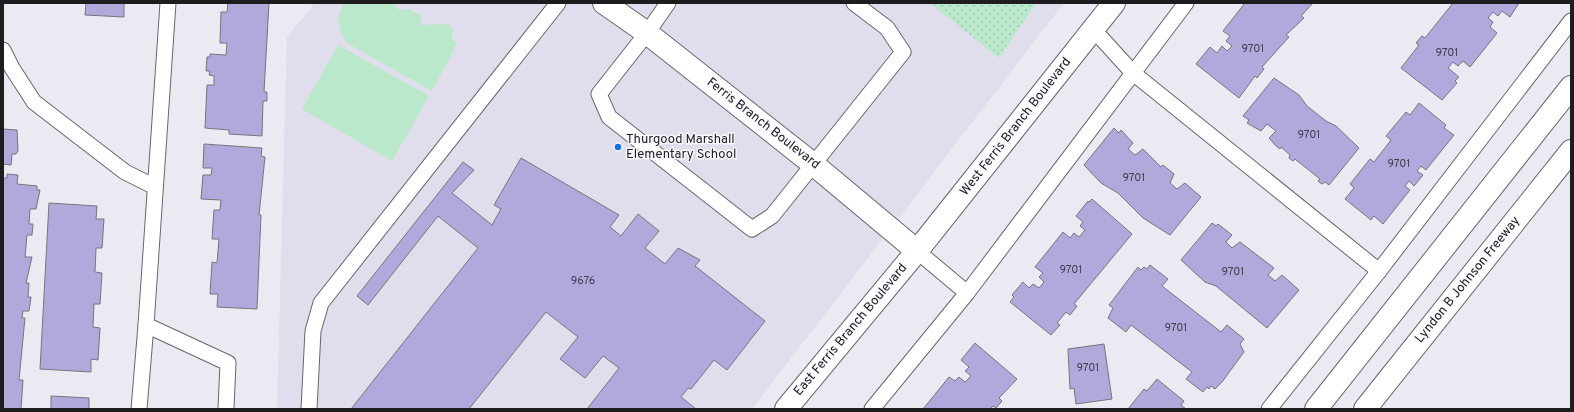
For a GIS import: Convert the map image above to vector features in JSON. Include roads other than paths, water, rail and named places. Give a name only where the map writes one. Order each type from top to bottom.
[{"type":"main road","name":"Ferris Branch Boulevard","points":[[604,3],[647,33],[813,164],[917,251]]},
{"type":"main road","name":"West Ferris Branch Boulevard","points":[[917,251],[1114,3]]},
{"type":"main road","points":[[1316,409],[1571,87]]},
{"type":"main road","name":"Lyndon B Johnson Freeway","points":[[1365,409],[1571,151]]},
{"type":"main road","name":"East Ferris Branch Boulevard","points":[[789,408],[917,251]]},
{"type":"lane","points":[[139,409],[168,3]]},
{"type":"lane","points":[[309,409],[313,331],[321,303],[558,3]]},
{"type":"lane","points":[[668,3],[647,33],[599,94],[608,117],[752,229],[772,216],[903,52],[887,28],[854,3]]},
{"type":"lane","points":[[872,409],[966,293],[1186,3]]},
{"type":"lane","points":[[1269,409],[1380,271],[1571,21]]},
{"type":"lane","points":[[1093,29],[1133,73],[1380,271]]},
{"type":"lane","points":[[3,50],[12,68],[34,102],[125,172],[155,187]]},
{"type":"lane","points":[[917,251],[966,293]]},
{"type":"lane","points":[[146,325],[228,363],[226,409]]},
{"type":"place","name":"Thurgood Marshall Elementary School","points":[[618,147]]}]
